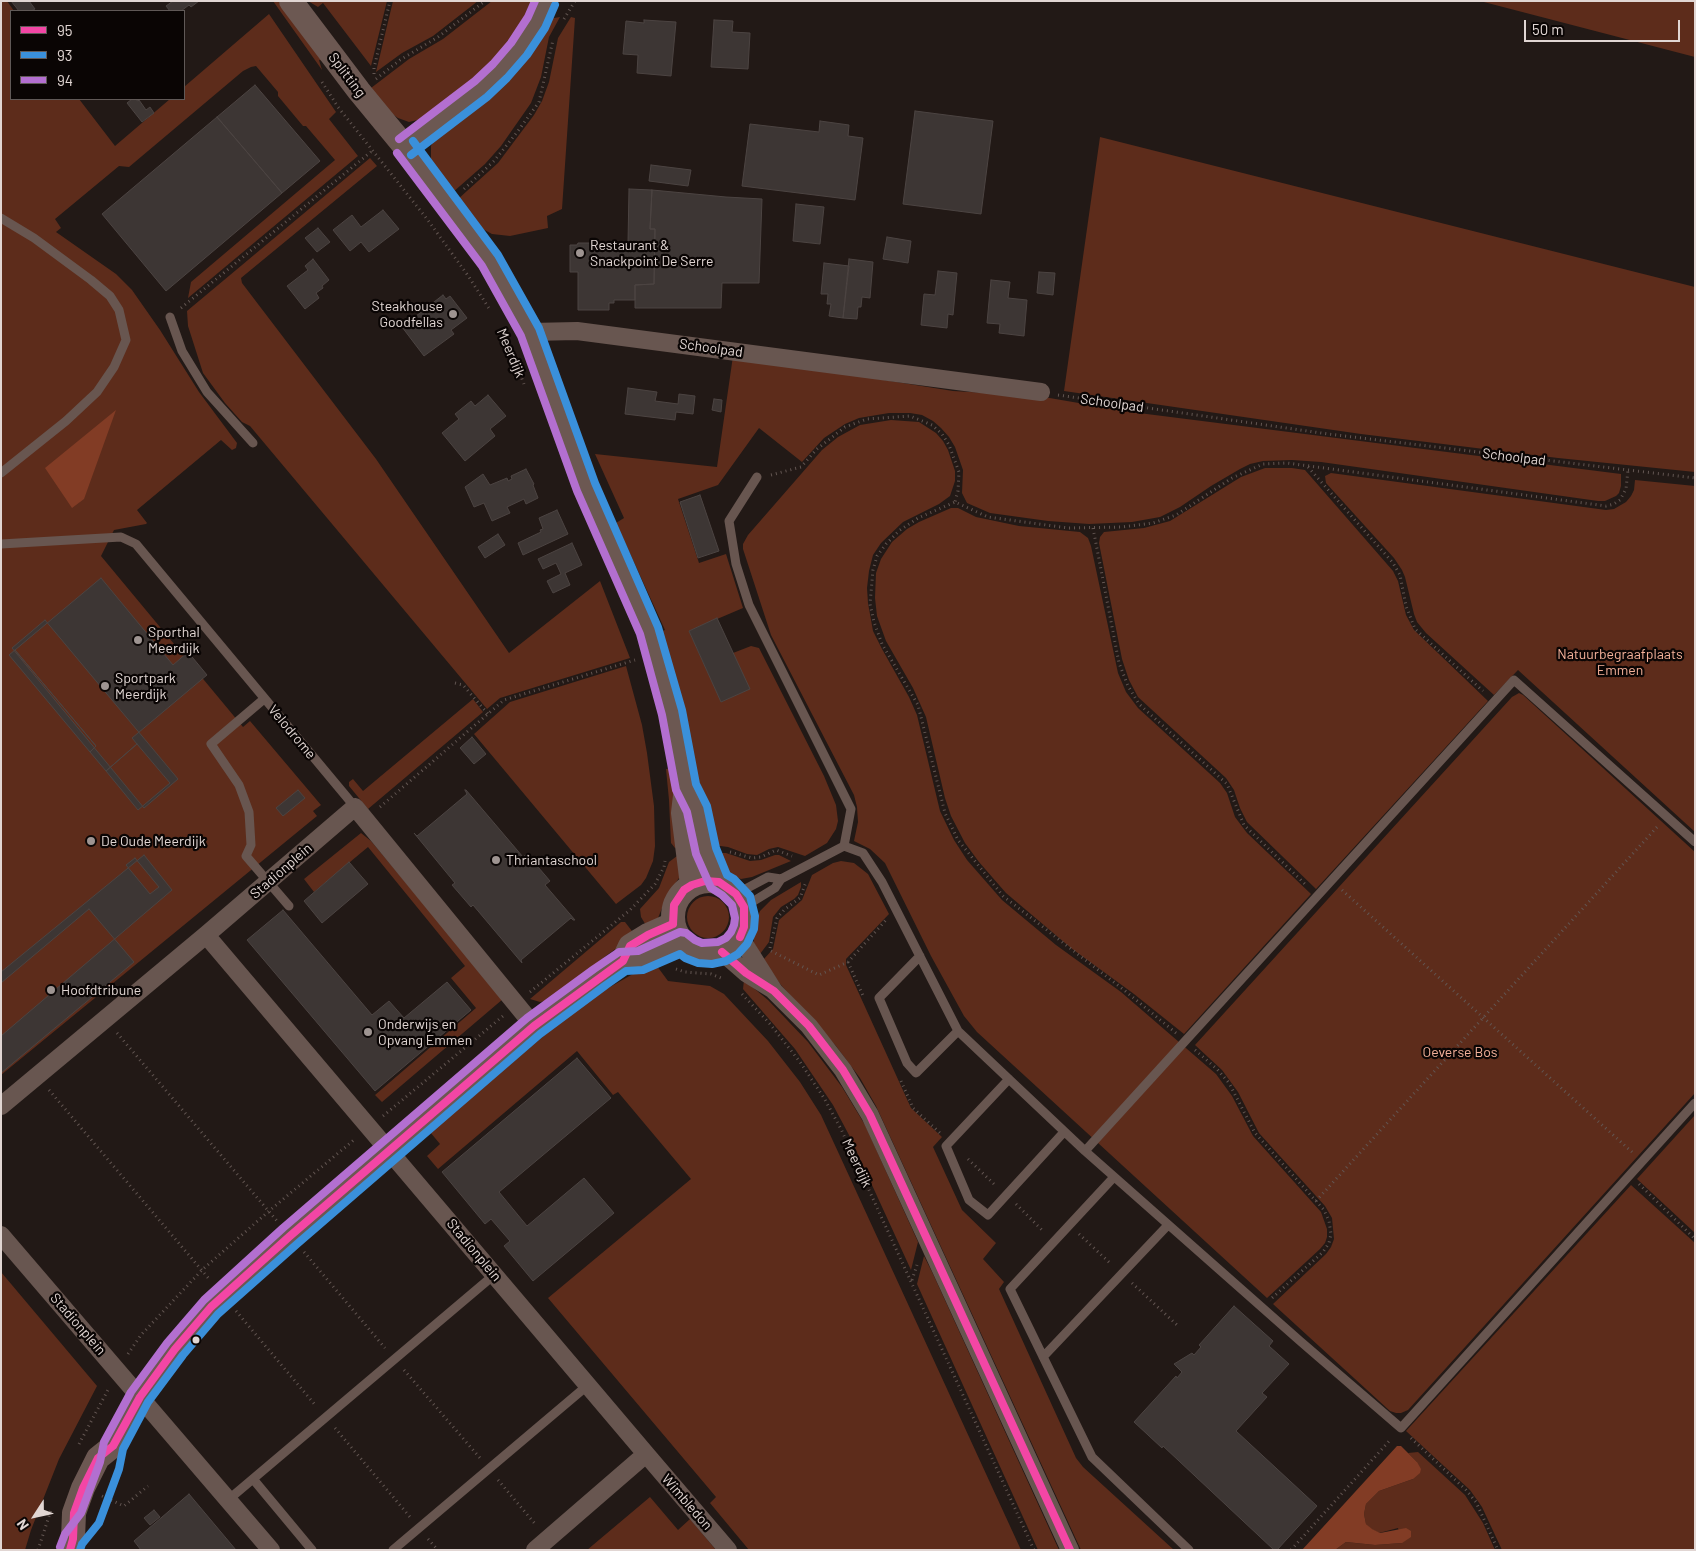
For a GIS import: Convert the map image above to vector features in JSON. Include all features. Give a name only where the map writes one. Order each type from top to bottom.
[{"type":"street","name":"Splitting","points":[[292,1],[367,85],[405,147]]},
{"type":"street","points":[[405,147],[481,89],[500,71],[537,22],[546,1]]},
{"type":"street","name":"Meerdijk","points":[[405,147],[490,261],[530,332],[586,487],[649,631],[672,713],[686,787],[683,814],[692,885]]},
{"type":"street","name":"Schoolpad","points":[[530,332],[577,331],[1041,392]]},
{"type":"street","name":"Stadionplein","points":[[1,1106],[268,882],[360,814]]},
{"type":"street","name":"Velodrome","points":[[360,814],[534,1026]]},
{"type":"street","name":"Meerdijk","points":[[687,852],[733,894]]},
{"type":"street","points":[[705,881],[733,894],[746,917],[740,937],[732,946],[722,952],[700,953],[690,949],[677,933],[674,905],[684,890],[705,881]]},
{"type":"street","points":[[71,1544],[74,1513],[83,1488],[98,1458],[113,1446],[140,1397],[175,1349],[211,1307],[290,1236],[534,1026],[623,961],[640,962],[654,943],[677,933]]},
{"type":"street","name":"Stadionplein","points":[[206,935],[646,1454]]},
{"type":"street","points":[[740,937],[751,968]]},
{"type":"street","points":[[722,952],[751,968],[809,1026],[843,1070],[870,1115],[1070,1550]]},
{"type":"street","name":"Stadionplein","points":[[1,1235],[271,1550]]},
{"type":"street","points":[[542,1544],[646,1454]]},
{"type":"street","name":"Wimbledon","points":[[646,1454],[728,1550]]},
{"type":"lane","points":[[1,218],[34,238],[110,296],[119,310],[126,340],[114,367],[97,392],[66,421],[1,473]]},
{"type":"lane","points":[[170,318],[182,351],[207,392],[253,443]]},
{"type":"lane","points":[[757,477],[729,521],[736,564],[749,605],[850,809],[844,846]]},
{"type":"lane","name":"Velodrome","points":[[1,544],[122,537],[136,544],[360,814]]},
{"type":"lane","points":[[1085,1151],[1514,680],[1695,842]]},
{"type":"lane","points":[[264,699],[212,744],[239,785],[248,812],[251,845],[246,856],[289,906]]},
{"type":"lane","points":[[733,894],[768,877],[781,878],[844,846],[863,853],[897,909],[958,1031],[1114,1177],[1401,1428],[1695,1103]]},
{"type":"lane","points":[[733,894],[775,888],[781,878]]},
{"type":"lane","points":[[920,956],[879,998],[907,1063],[916,1073],[958,1031]]},
{"type":"lane","points":[[1009,1079],[946,1146],[969,1200],[988,1215],[1064,1132]]},
{"type":"lane","points":[[1114,1177],[1010,1289],[1092,1457],[1189,1550]]},
{"type":"lane","points":[[1043,1357],[1168,1225]]},
{"type":"lane","points":[[228,1500],[494,1275]]},
{"type":"lane","points":[[393,1550],[588,1384]]},
{"type":"lane","points":[[253,1480],[312,1550]]},
{"type":"path","points":[[367,85],[374,68],[390,1]]},
{"type":"path","points":[[338,107],[400,60],[429,43],[485,1]]},
{"type":"path","points":[[562,23],[575,1]]},
{"type":"path","points":[[426,219],[447,204],[494,161],[539,102],[554,37]]},
{"type":"path","name":"Meerdijk","points":[[170,318],[372,151],[469,276],[494,317]]},
{"type":"path","name":"Meerdijk","points":[[508,342],[525,386]]},
{"type":"path","name":"Schoolpad","points":[[1041,392],[1328,434],[1695,478]]},
{"type":"path","points":[[757,477],[776,475],[801,467],[817,449],[845,427],[867,419],[910,416],[932,425],[942,434],[949,445],[959,472],[955,502]]},
{"type":"path","points":[[1262,1308],[1323,1252],[1331,1234],[1329,1220],[1324,1210],[1254,1133],[1229,1083],[1217,1069],[1124,990],[1003,896],[958,840],[945,813],[918,705],[882,644],[874,622],[870,604],[873,570],[877,556],[900,530],[918,518],[955,502],[988,517],[1068,528],[1122,527],[1145,524],[1176,515],[1232,478],[1263,464],[1287,463],[1606,506],[1620,500],[1626,489],[1628,470]]},
{"type":"path","points":[[1307,466],[1393,563],[1400,575],[1406,606],[1415,628],[1495,702]]},
{"type":"path","points":[[1092,528],[1119,663],[1128,686],[1139,704],[1227,784],[1244,825],[1318,896]]},
{"type":"path","points":[[360,814],[504,700],[636,660]]},
{"type":"path","points":[[455,682],[464,685],[488,714]]},
{"type":"path","points":[[1316,1201],[1667,816]]},
{"type":"path","points":[[687,852],[723,850],[752,858],[761,857],[776,850],[811,864],[800,898],[785,909],[777,918],[772,940],[751,968]]},
{"type":"path","name":"Meerdijk","points":[[687,852],[664,867],[656,884],[630,910],[673,968],[685,972],[711,974],[751,968],[770,1024],[800,1062],[824,1098],[841,1129],[1034,1550]]},
{"type":"path","points":[[1332,881],[1642,1161]]},
{"type":"path","points":[[751,968],[819,974],[848,962],[897,909]]},
{"type":"path","points":[[848,962],[867,1005]]},
{"type":"path","points":[[106,1019],[488,1469],[542,1544]]},
{"type":"path","points":[[898,1073],[914,1108],[1055,1241]]},
{"type":"path","points":[[1630,1174],[1695,1239]]},
{"type":"path","points":[[1291,1550],[1401,1428],[1466,1490],[1476,1502],[1498,1550]]},
{"type":"green space","name":"Sportpark Meerdijk","points":[[1,1],[7,1],[13,10],[10,10],[10,100],[80,100],[115,146],[169,100],[185,100],[185,86],[269,14],[336,112],[329,119],[358,156],[188,298],[191,282],[335,160],[306,126],[303,126],[256,66],[251,67],[243,71],[129,167],[119,166],[55,219],[61,228],[56,232],[116,274],[132,290],[199,392],[237,443],[236,448],[232,450],[221,440],[137,510],[146,524],[114,530],[101,556],[243,727],[250,721],[321,805],[313,811],[317,816],[1,1075]]},
{"type":"green space","points":[[273,1],[278,1],[325,61],[319,60],[322,70]]},
{"type":"green space","points":[[308,1],[387,1],[371,66],[323,3],[318,7]]},
{"type":"green space","points":[[393,1],[478,1],[433,36],[402,53],[376,72]]},
{"type":"green space","points":[[492,1],[536,1],[523,26],[491,66],[426,118],[409,122],[398,118],[388,111],[371,88],[409,59],[443,39]]},
{"type":"green space","points":[[1480,1],[1695,1],[1695,57]]},
{"type":"green space","points":[[560,17],[549,37],[541,77],[531,103],[501,146],[485,164],[452,193],[434,169],[431,161],[431,146],[435,138],[548,19]]},
{"type":"green space","points":[[571,17],[575,18],[562,209],[547,216],[548,228],[510,236],[492,234],[479,227],[457,200],[498,163],[534,115],[549,82],[558,38]]},
{"type":"green space","points":[[1100,137],[1695,287],[1695,472],[1558,458],[1361,434],[1064,391]]},
{"type":"green space","points":[[370,158],[377,166],[241,278],[242,283],[376,459],[509,653],[600,581],[630,658],[500,698],[487,709],[250,426],[242,422],[225,403],[203,373],[188,326],[187,311]]},
{"type":"green space","points":[[733,356],[953,391],[1038,396],[1131,412],[1621,474],[1621,486],[1616,496],[1605,501],[1598,501],[1321,462],[1263,461],[1240,469],[1180,507],[1160,517],[1132,522],[1089,524],[1048,521],[990,513],[967,503],[962,493],[963,470],[955,447],[941,428],[922,415],[889,413],[859,418],[845,424],[824,438],[802,462],[759,428],[718,485],[678,499],[699,563],[726,554],[743,608],[689,631],[721,701],[733,653],[751,646],[759,648],[824,776],[836,805],[838,821],[836,829],[827,843],[805,856],[778,847],[757,855],[747,854],[728,847],[713,845],[674,679],[659,632],[665,630],[616,523],[624,518],[595,454],[717,467]]},
{"type":"green space","points":[[891,420],[919,422],[936,433],[948,450],[955,471],[955,481],[950,496],[939,504],[903,522],[881,543],[873,555],[867,588],[873,631],[917,715],[940,811],[954,840],[967,860],[1002,900],[1056,945],[1121,992],[1216,1074],[1232,1096],[1253,1136],[1321,1212],[1327,1229],[1325,1243],[1267,1298],[977,1032],[964,1016],[931,956],[885,863],[870,849],[854,841],[858,822],[854,795],[771,635],[743,544],[748,535],[822,450],[838,437],[860,425]]},
{"type":"green space","points":[[1265,468],[1305,470],[1393,571],[1398,581],[1406,615],[1414,630],[1488,701],[1316,889],[1247,822],[1234,790],[1226,778],[1138,697],[1129,680],[1122,659],[1099,543],[1100,537],[1104,532],[1144,528],[1170,521],[1241,477]]},
{"type":"green space","name":"Natuurbegraafplaats Emmen","points":[[1331,473],[1606,510],[1614,509],[1626,502],[1634,490],[1635,480],[1695,486],[1695,832],[1518,670],[1494,695],[1426,633],[1417,622],[1402,570],[1394,558],[1326,483],[1325,476]]},
{"type":"green space","points":[[951,508],[958,508],[976,517],[1019,526],[1080,532],[1088,538],[1118,673],[1126,692],[1138,708],[1220,783],[1227,793],[1235,817],[1247,833],[1311,894],[1184,1034],[1134,994],[1071,948],[1006,893],[965,843],[951,816],[926,717],[913,688],[886,641],[877,616],[875,598],[876,573],[881,559],[892,542],[907,529],[919,522]]},
{"type":"green space","points":[[626,666],[642,725],[647,753],[654,806],[655,846],[653,861],[646,878],[641,885],[616,904],[474,734],[510,702]]},
{"type":"green space","name":"Oeverse Bos","points":[[1519,693],[1695,852],[1695,1093],[1408,1410],[1396,1413],[1390,1411],[1273,1304],[1331,1247],[1334,1239],[1332,1218],[1325,1206],[1259,1133],[1238,1092],[1222,1070],[1195,1045],[1512,697]]},
{"type":"green space","points":[[473,699],[483,712],[368,809],[349,786],[349,782],[353,779],[363,791]]},
{"type":"green space","points":[[671,768],[681,849],[675,848],[671,843],[666,769]]},
{"type":"green space","points":[[361,833],[371,841],[503,999],[382,1102],[375,1095],[476,1008],[451,978],[465,966],[368,847],[314,892],[304,879]]},
{"type":"green space","points":[[719,853],[726,853],[750,861],[779,855],[791,861],[752,877],[741,879],[727,874]]},
{"type":"green space","points":[[677,856],[681,875],[667,896],[658,918],[647,927],[641,917],[640,909],[659,888],[669,862]]},
{"type":"green space","points":[[841,861],[854,863],[868,874],[889,914],[846,959],[846,965],[911,1108],[942,1137],[933,1147],[962,1210],[996,1243],[983,1259],[1004,1282],[999,1289],[1076,1458],[1083,1467],[1174,1550],[1081,1550],[876,1106],[860,1078],[836,1046],[781,985],[763,960],[773,949],[779,920],[802,900],[812,875],[833,863]]},
{"type":"green space","points":[[801,882],[798,895],[781,907],[773,917],[769,942],[760,954],[754,943],[753,929],[760,911],[771,900]]},
{"type":"green space","points":[[712,896],[720,899],[726,905],[729,917],[726,929],[720,935],[704,938],[696,935],[690,929],[687,913],[690,905],[696,899]]},
{"type":"green space","points":[[621,922],[625,922],[635,935],[551,1000],[540,1002],[530,999]]},
{"type":"green space","points":[[654,962],[668,981],[710,986],[724,994],[768,1041],[800,1082],[821,1115],[1021,1550],[749,1550],[710,1503],[716,1497],[548,1298],[691,1179],[618,1092],[613,1095],[577,1051],[438,1169],[427,1156],[440,1144],[430,1132],[577,1008]]},
{"type":"green space","points":[[744,980],[768,1000],[808,1042],[842,1087],[865,1125],[918,1242],[911,1270],[849,1135],[833,1105],[795,1049],[743,989]]},
{"type":"green space","points":[[1695,1115],[1695,1233],[1637,1179]]},
{"type":"green space","points":[[1631,1185],[1695,1243],[1695,1550],[1502,1550],[1482,1507],[1470,1490],[1406,1431]]},
{"type":"green space","points":[[924,1256],[1059,1550],[1038,1550],[917,1284]]},
{"type":"green space","points":[[1,1272],[97,1386],[59,1459],[25,1550],[1,1550]]},
{"type":"green space","points":[[1418,1452],[1465,1495],[1483,1523],[1495,1550],[1335,1550],[1346,1542],[1375,1545],[1402,1543],[1398,1528],[1379,1533],[1366,1524],[1364,1514],[1366,1504],[1379,1491],[1413,1479],[1417,1462],[1408,1453]]},
{"type":"green space","points":[[650,1497],[678,1530],[690,1519],[716,1550],[587,1550]]},
{"type":"shaded area","points":[[116,410],[84,499],[72,508],[45,468]]},
{"type":"shaded area","points":[[1397,1446],[1401,1446],[1417,1462],[1421,1469],[1420,1473],[1413,1479],[1379,1491],[1366,1504],[1364,1514],[1366,1524],[1380,1533],[1406,1528],[1411,1531],[1411,1537],[1402,1543],[1375,1545],[1346,1542],[1335,1550],[1302,1550]]},
{"type":"building","points":[[11,1],[29,1],[35,9],[33,10],[18,10]]},
{"type":"building","points":[[173,1],[199,1],[182,10],[169,10],[166,6]]},
{"type":"building","points":[[644,20],[676,22],[671,76],[637,73],[638,55],[623,54],[626,21],[644,23]]},
{"type":"building","points":[[714,20],[733,21],[732,32],[750,33],[748,69],[711,67]]},
{"type":"building","points":[[255,85],[320,161],[282,193],[217,117]]},
{"type":"building","points":[[131,100],[139,100],[146,110],[150,107],[154,113],[142,122],[127,103]]},
{"type":"building","points":[[915,111],[993,121],[981,214],[903,204]]},
{"type":"building","points":[[217,117],[282,193],[166,291],[102,214]]},
{"type":"building","points":[[820,121],[849,125],[848,136],[863,138],[855,200],[742,186],[750,124],[819,132]]},
{"type":"building","points":[[651,165],[691,170],[688,186],[649,181]]},
{"type":"building","points":[[629,189],[652,190],[650,229],[655,229],[654,284],[635,285],[635,300],[614,300],[614,303],[609,303],[609,310],[578,310],[578,272],[570,272],[570,245],[577,245],[578,243],[628,243]]},
{"type":"building","points":[[652,190],[762,199],[759,283],[722,283],[721,308],[635,308],[635,285],[654,284],[655,229],[650,229]]},
{"type":"building","points":[[796,204],[824,207],[820,244],[793,241]]},
{"type":"building","points":[[383,210],[399,229],[369,252],[361,242],[350,251],[333,230],[352,215],[361,227]]},
{"type":"building","points":[[318,228],[330,242],[317,252],[305,238]]},
{"type":"building","points":[[887,237],[911,241],[908,263],[883,259]]},
{"type":"building","points":[[313,259],[329,280],[316,293],[319,298],[305,309],[287,286],[308,270],[305,266]]},
{"type":"building","points":[[849,259],[873,262],[870,298],[862,297],[861,307],[858,307],[857,319],[843,318]]},
{"type":"building","points":[[824,263],[849,266],[843,318],[829,316],[831,304],[827,304],[828,294],[821,294]]},
{"type":"building","points":[[938,271],[957,273],[953,315],[948,314],[947,328],[921,325],[924,294],[935,295]]},
{"type":"building","points":[[1039,272],[1055,273],[1053,295],[1037,293]]},
{"type":"building","points":[[991,280],[1010,282],[1008,298],[1027,300],[1024,336],[999,333],[1000,324],[987,323]]},
{"type":"building","points":[[443,295],[446,299],[450,296],[467,318],[451,330],[454,334],[424,356],[402,327]]},
{"type":"building","points":[[628,388],[657,392],[655,401],[678,404],[679,394],[695,396],[693,414],[676,412],[675,420],[625,414]]},
{"type":"building","points":[[488,395],[506,416],[490,429],[495,436],[465,461],[442,433],[459,419],[455,414],[471,401],[475,406]]},
{"type":"building","points":[[714,399],[722,400],[721,412],[712,410]]},
{"type":"building","points":[[526,469],[534,484],[538,498],[526,504],[524,499],[507,507],[510,513],[492,521],[484,503],[474,507],[465,487],[483,474],[490,485],[507,478],[508,481],[512,479],[511,476]]},
{"type":"building","points":[[700,495],[719,551],[698,558],[680,502]]},
{"type":"building","points":[[557,510],[568,534],[523,555],[518,543],[541,532],[540,530],[543,529],[539,518]]},
{"type":"building","points":[[498,534],[505,545],[485,558],[478,547]]},
{"type":"building","points":[[572,543],[582,565],[565,573],[570,585],[553,593],[547,581],[561,574],[556,563],[543,569],[538,559]]},
{"type":"building","points":[[101,578],[173,665],[188,652],[207,675],[132,738],[137,744],[106,771],[90,752],[96,746],[15,650]]},
{"type":"building","points":[[717,618],[750,689],[721,702],[689,631]]},
{"type":"building","points":[[45,620],[178,779],[144,808],[12,648]]},
{"type":"building","points":[[15,650],[96,746],[90,752],[9,655]]},
{"type":"building","points":[[472,737],[486,754],[474,764],[460,748]]},
{"type":"building","points":[[137,744],[170,783],[138,810],[106,771]]},
{"type":"building","points":[[298,790],[305,798],[283,816],[276,808]]},
{"type":"building","points":[[465,790],[523,857],[527,854],[550,881],[545,885],[575,920],[571,918],[521,960],[522,963],[473,905],[471,907],[452,885],[455,883],[414,833],[417,836],[467,794]]},
{"type":"building","points":[[144,855],[172,890],[1,1036],[1,972]]},
{"type":"building","points":[[135,858],[159,887],[150,894],[126,865]]},
{"type":"building","points":[[349,862],[368,884],[322,923],[304,901]]},
{"type":"building","name":"Hoofdtribune","points":[[89,909],[134,962],[1,1073],[1,983]]},
{"type":"building","points":[[283,910],[372,1015],[389,1001],[404,1018],[447,982],[471,1010],[375,1091],[247,940]]},
{"type":"building","points":[[577,1058],[611,1098],[499,1192],[527,1226],[584,1178],[614,1213],[533,1281],[504,1246],[510,1241],[491,1219],[485,1224],[442,1172]]},
{"type":"building","points":[[1234,1306],[1273,1341],[1269,1346],[1289,1364],[1262,1393],[1267,1397],[1236,1431],[1317,1506],[1277,1550],[1274,1550],[1163,1446],[1162,1448],[1134,1422],[1176,1376],[1177,1378],[1182,1372],[1174,1364],[1192,1353],[1194,1355],[1201,1347],[1199,1345]]},
{"type":"building","points":[[189,1494],[236,1550],[141,1550],[134,1541]]},
{"type":"building","points":[[154,1510],[160,1517],[150,1525],[144,1518]]},
{"type":"transit line","name":"94","points":[[399,139],[475,81],[493,64],[511,43],[528,17],[535,1]]},
{"type":"transit line","name":"93","points":[[411,155],[487,97],[507,78],[527,55],[545,28],[555,5]]},
{"type":"transit line","name":"93","points":[[80,1550],[82,1544],[99,1523],[119,1469],[123,1449],[148,1402],[183,1355],[218,1314],[540,1034],[606,985],[626,971],[643,970],[680,954],[698,963],[712,964],[726,961],[738,954],[747,944],[754,929],[755,916],[750,896],[734,879],[727,875],[716,848],[707,806],[696,784],[682,710],[658,627],[595,483],[539,328],[498,255],[413,141]]},
{"type":"transit line","name":"94","points":[[60,1547],[65,1534],[81,1513],[100,1462],[104,1442],[131,1392],[167,1343],[204,1300],[283,1228],[527,1018],[594,969],[619,952],[638,951],[680,932],[686,933],[702,943],[718,942],[726,938],[734,925],[735,918],[732,905],[711,888],[696,854],[687,812],[676,790],[662,715],[640,634],[577,491],[521,336],[482,266],[397,153]]},
{"type":"transit line","name":"95","points":[[673,924],[674,905],[684,890],[705,881],[719,882],[736,894],[744,907],[744,927],[740,937]]},
{"type":"transit line","name":"95","points":[[70,1550],[73,1539],[74,1513],[83,1488],[98,1458],[113,1446],[140,1397],[175,1349],[211,1307],[290,1236],[534,1026],[623,961],[630,946],[648,935],[673,924]]},
{"type":"transit line","name":"95","points":[[722,952],[746,973],[774,991],[809,1026],[843,1070],[870,1115],[1070,1550]]},
{"type":"place","name":"Restaurant & Snackpoint De Serre","points":[[580,253]]},
{"type":"place","name":"Steakhouse Goodfellas","points":[[453,314]]},
{"type":"place","name":"Sporthal Meerdijk","points":[[138,640]]},
{"type":"place","name":"Sportpark Meerdijk","points":[[105,686]]},
{"type":"place","name":"De Oude Meerdijk","points":[[91,841]]},
{"type":"place","name":"Thriantaschool","points":[[496,860]]},
{"type":"place","name":"Hoofdtribune","points":[[51,990]]},
{"type":"place","name":"Onderwijs en Opvang Emmen","points":[[368,1032]]}]
